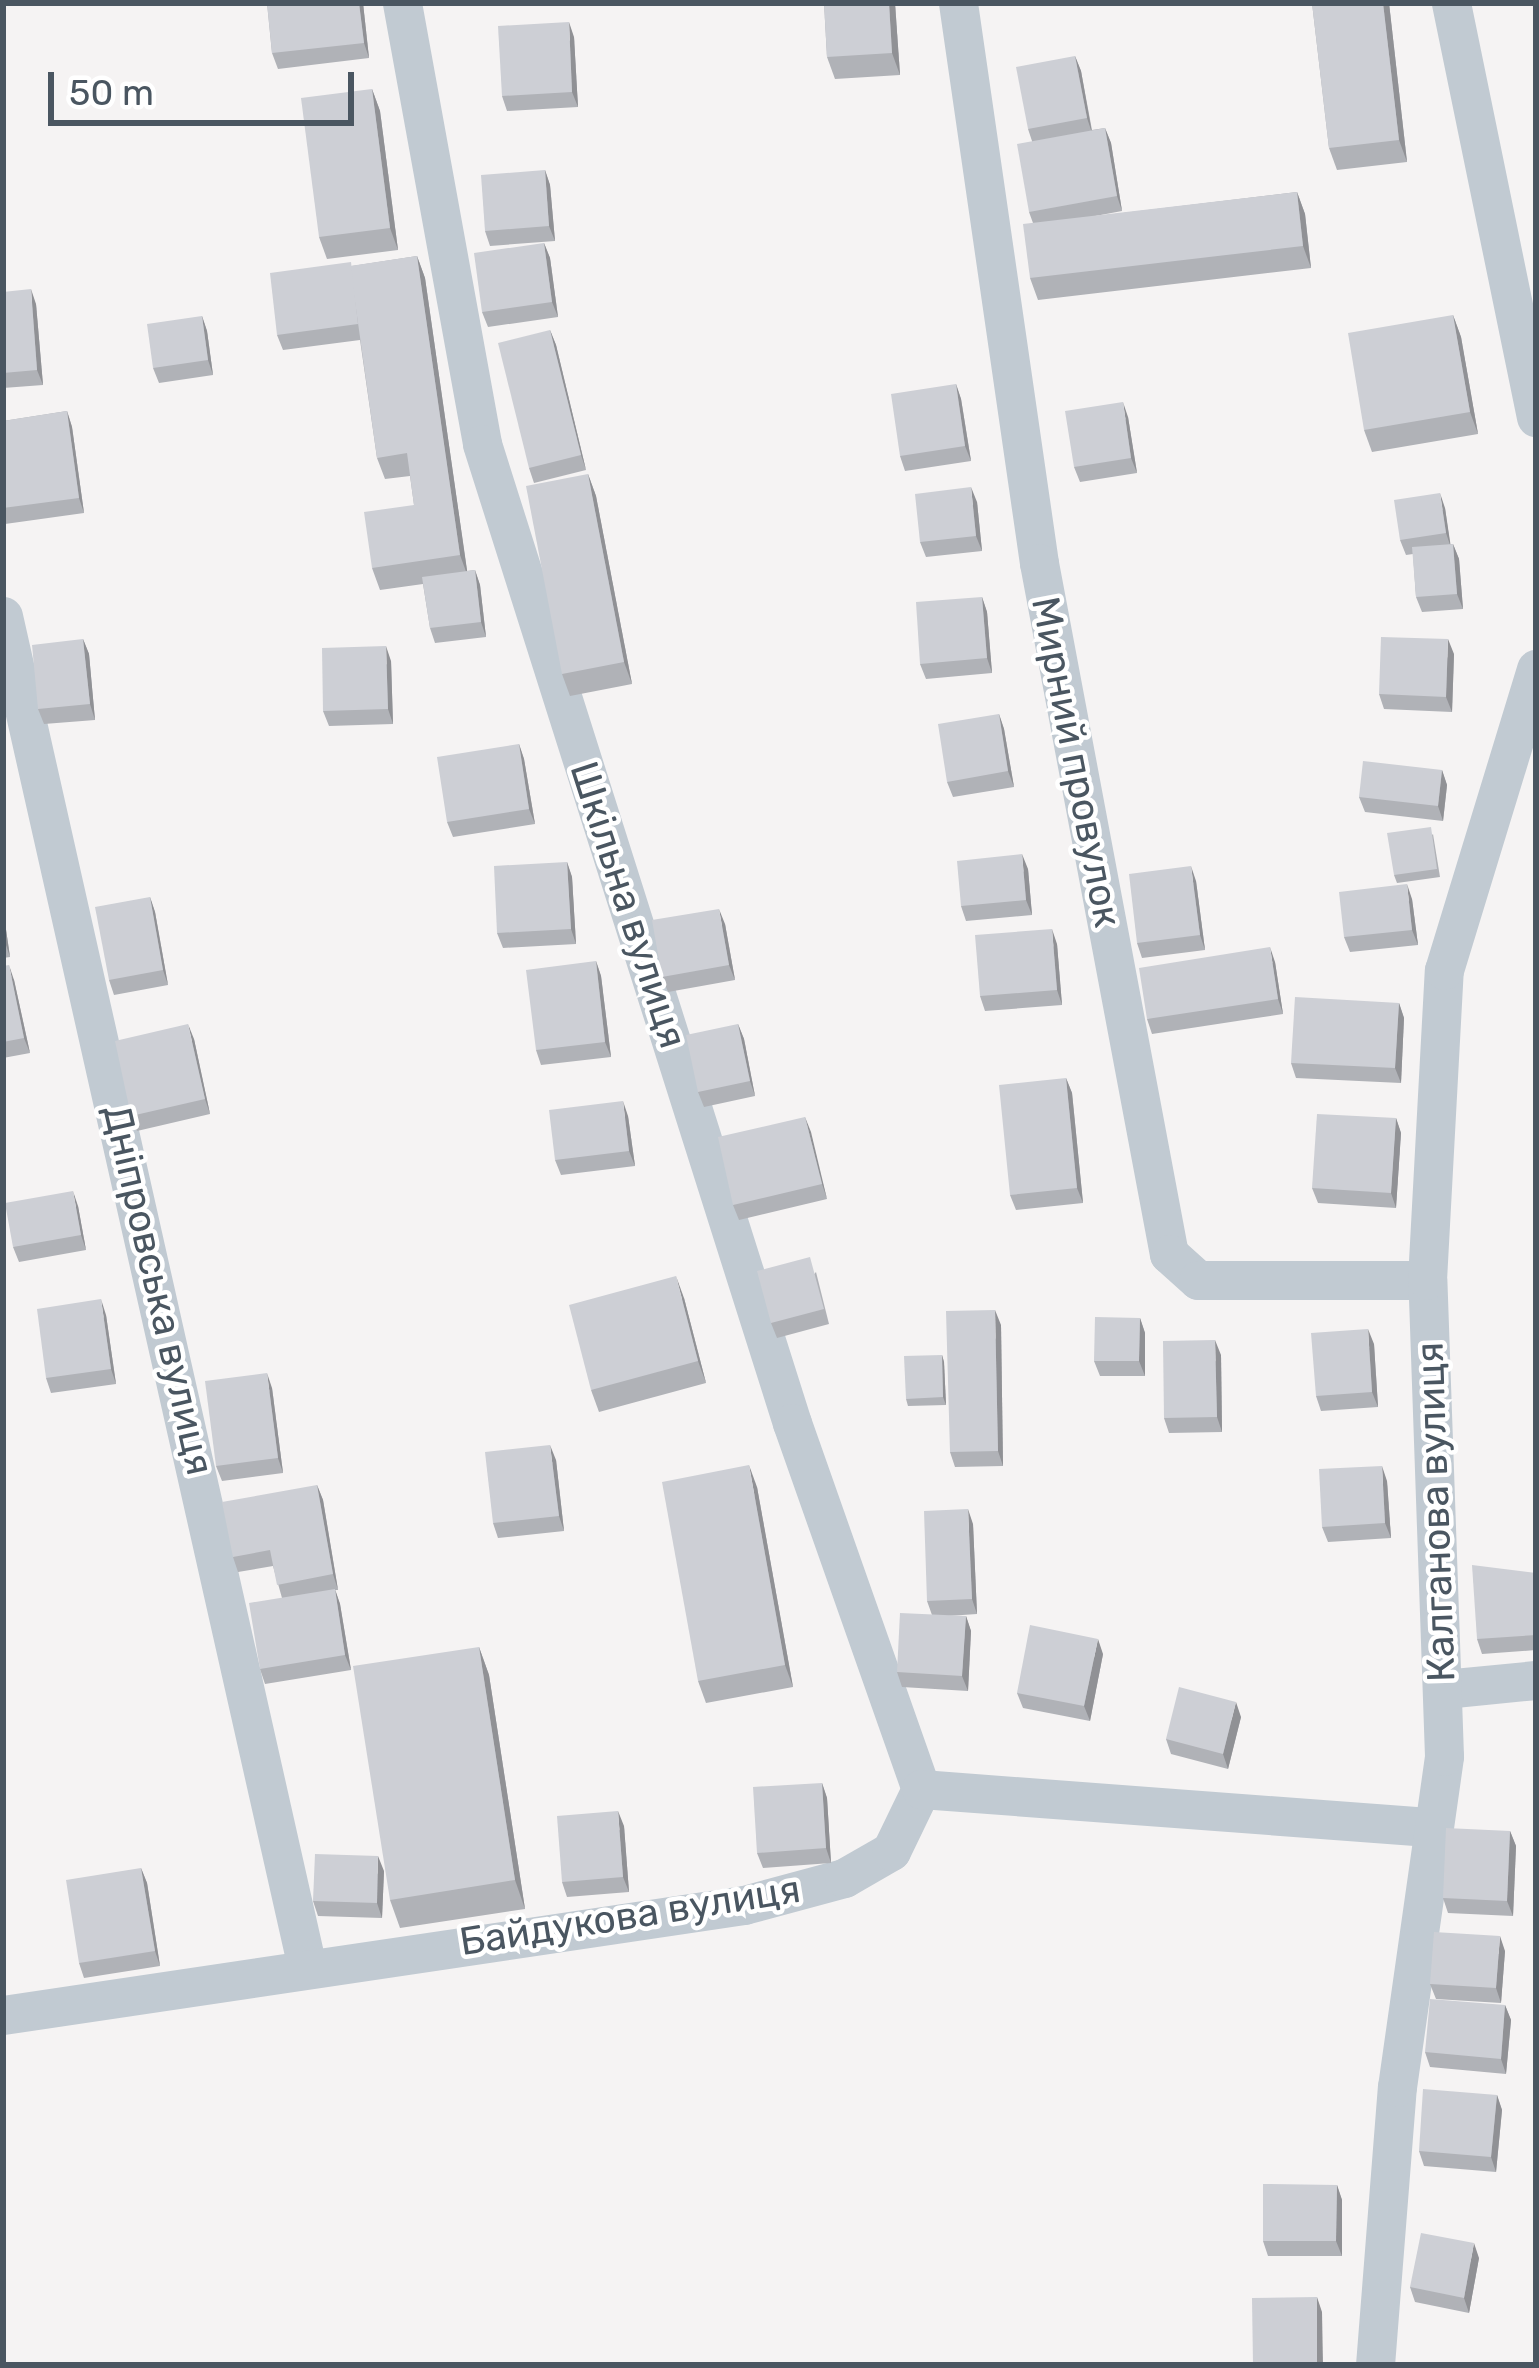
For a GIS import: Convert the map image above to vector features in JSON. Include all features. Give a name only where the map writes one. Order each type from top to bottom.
[{"type":"street","name":"Шкільна вулиця","points":[[402,3],[482,444],[791,1423],[921,1789]]},
{"type":"street","name":"Мирний провулок","points":[[958,3],[1039,563],[1168,1254],[1198,1280],[1427,1280]]},
{"type":"street","points":[[1451,3],[1536,417]]},
{"type":"street","name":"Дніпровська вулиця","points":[[3,616],[307,1966]]},
{"type":"street","name":"Калганова вулиця","points":[[1375,2365],[1444,1689],[1427,1280],[1444,970],[1536,669]]},
{"type":"street","points":[[1444,1689],[1536,1680]]},
{"type":"street","points":[[921,1789],[1429,1827]]},
{"type":"street","name":"Байдукова вулиця","points":[[3,2014],[307,1966],[744,1906],[844,1878],[891,1851],[921,1789]]},
{"type":"building","points":[[267,3],[359,3],[364,43],[272,53]]},
{"type":"building","points":[[824,3],[889,3],[892,53],[827,57]]},
{"type":"building","points":[[1312,3],[1383,3],[1399,140],[1329,148]]},
{"type":"building","points":[[569,22],[572,92],[502,96],[498,26]]},
{"type":"building","points":[[1075,56],[1087,118],[1028,129],[1016,67]]},
{"type":"building","points":[[372,89],[390,228],[319,237],[301,98]]},
{"type":"building","points":[[1105,128],[1117,196],[1029,212],[1017,144]]},
{"type":"building","points":[[545,170],[549,226],[485,231],[481,175]]},
{"type":"building","points":[[1297,192],[1303,246],[1030,278],[1023,224]]},
{"type":"building","points":[[544,243],[552,302],[482,312],[474,253]]},
{"type":"building","points":[[417,256],[460,555],[372,568],[364,512],[414,505],[407,453],[377,458],[350,266]]},
{"type":"building","points":[[351,262],[358,324],[277,335],[270,273]]},
{"type":"building","points":[[31,289],[37,370],[3,373],[3,292]]},
{"type":"building","points":[[1453,315],[1470,412],[1364,430],[1348,333]]},
{"type":"building","points":[[202,316],[208,360],[153,368],[147,324]]},
{"type":"building","points":[[550,330],[581,455],[529,468],[498,343]]},
{"type":"building","points":[[956,384],[965,446],[900,456],[891,394]]},
{"type":"building","points":[[1123,402],[1131,458],[1074,467],[1065,411]]},
{"type":"building","points":[[67,411],[79,498],[3,508],[3,421]]},
{"type":"building","points":[[588,474],[624,662],[562,674],[526,486]]},
{"type":"building","points":[[971,487],[976,536],[920,542],[915,494]]},
{"type":"building","points":[[1440,493],[1446,533],[1400,540],[1394,500]]},
{"type":"building","points":[[1453,544],[1457,594],[1416,597],[1412,547]]},
{"type":"building","points":[[475,570],[481,622],[430,628],[422,577]]},
{"type":"building","points":[[982,597],[987,658],[920,664],[916,602]]},
{"type":"building","points":[[1381,637],[1448,639],[1446,697],[1379,694]]},
{"type":"building","points":[[83,639],[90,704],[38,709],[32,645]]},
{"type":"building","points":[[386,646],[388,709],[323,711],[322,648]]},
{"type":"building","points":[[999,714],[1008,771],[947,782],[938,724]]},
{"type":"building","points":[[519,744],[529,809],[447,822],[437,757]]},
{"type":"building","points":[[1363,761],[1442,770],[1438,806],[1359,797]]},
{"type":"building","points":[[1431,827],[1437,869],[1394,875],[1387,833]]},
{"type":"building","points":[[1022,854],[1026,900],[961,906],[957,861]]},
{"type":"building","points":[[567,862],[571,929],[497,933],[494,866]]},
{"type":"building","points":[[1191,866],[1200,935],[1137,943],[1129,874]]},
{"type":"building","points":[[1407,884],[1412,930],[1344,937],[1339,892]]},
{"type":"building","points":[[150,897],[163,970],[109,980],[95,907]]},
{"type":"building","points":[[719,909],[729,965],[662,977],[652,920]]},
{"type":"building","points":[[1052,929],[1057,990],[980,996],[975,935]]},
{"type":"building","points":[[1270,947],[1278,999],[1147,1019],[1139,968]]},
{"type":"building","points":[[596,961],[605,1042],[536,1050],[526,970]]},
{"type":"building","points":[[9,965],[24,1038],[3,1042],[3,966]]},
{"type":"building","points":[[1295,997],[1399,1003],[1395,1068],[1291,1063]]},
{"type":"building","points":[[188,1024],[205,1099],[131,1116],[115,1041]]},
{"type":"building","points":[[738,1024],[750,1081],[698,1092],[686,1035]]},
{"type":"building","points":[[1066,1078],[1077,1188],[1010,1195],[999,1085]]},
{"type":"building","points":[[623,1101],[629,1151],[555,1160],[549,1110]]},
{"type":"building","points":[[1317,1114],[1396,1118],[1391,1193],[1312,1188]]},
{"type":"building","points":[[805,1117],[822,1184],[733,1205],[718,1137]]},
{"type":"building","points":[[73,1191],[81,1235],[13,1247],[5,1203]]},
{"type":"building","points":[[810,1257],[824,1309],[771,1323],[757,1271]]},
{"type":"building","points":[[676,1276],[698,1361],[591,1390],[569,1305]]},
{"type":"building","points":[[101,1299],[111,1369],[46,1378],[37,1309]]},
{"type":"building","points":[[995,1310],[998,1451],[950,1452],[946,1311]]},
{"type":"building","points":[[1095,1317],[1140,1318],[1139,1361],[1094,1361]]},
{"type":"building","points":[[1368,1329],[1372,1392],[1316,1396],[1311,1333]]},
{"type":"building","points":[[1215,1340],[1217,1417],[1164,1418],[1163,1341]]},
{"type":"building","points":[[942,1355],[943,1397],[906,1399],[904,1356]]},
{"type":"building","points":[[267,1373],[278,1458],[216,1466],[205,1381]]},
{"type":"building","points":[[550,1445],[559,1516],[493,1523],[485,1452]]},
{"type":"building","points":[[749,1465],[785,1665],[698,1681],[662,1482]]},
{"type":"building","points":[[1382,1466],[1385,1523],[1322,1527],[1319,1469]]},
{"type":"building","points":[[317,1485],[333,1574],[277,1585],[270,1550],[233,1557],[222,1502]]},
{"type":"building","points":[[968,1509],[972,1599],[927,1601],[924,1511]]},
{"type":"building","points":[[1472,1565],[1536,1573],[1536,1635],[1477,1639]]},
{"type":"building","points":[[335,1589],[345,1655],[260,1669],[249,1603]]},
{"type":"building","points":[[900,1613],[966,1616],[962,1676],[897,1672]]},
{"type":"building","points":[[1030,1625],[1098,1639],[1084,1706],[1017,1693]]},
{"type":"building","points":[[479,1647],[515,1880],[390,1900],[353,1666]]},
{"type":"building","points":[[1179,1687],[1236,1702],[1223,1754],[1166,1739]]},
{"type":"building","points":[[822,1783],[826,1848],[757,1853],[753,1787]]},
{"type":"building","points":[[618,1811],[623,1877],[562,1882],[557,1816]]},
{"type":"building","points":[[1446,1828],[1510,1831],[1507,1901],[1443,1898]]},
{"type":"building","points":[[315,1854],[378,1856],[377,1903],[313,1901]]},
{"type":"building","points":[[141,1868],[155,1951],[79,1963],[66,1880]]},
{"type":"building","points":[[1434,1932],[1500,1936],[1496,1988],[1430,1984]]},
{"type":"building","points":[[1430,1999],[1505,2005],[1501,2059],[1425,2052]]},
{"type":"building","points":[[1423,2089],[1497,2095],[1491,2157],[1419,2151]]},
{"type":"building","points":[[1263,2184],[1337,2185],[1336,2241],[1263,2241]]},
{"type":"building","points":[[1421,2233],[1474,2243],[1464,2298],[1410,2287]]},
{"type":"building","points":[[1317,2297],[1317,2365],[1253,2365],[1252,2298]]}]
